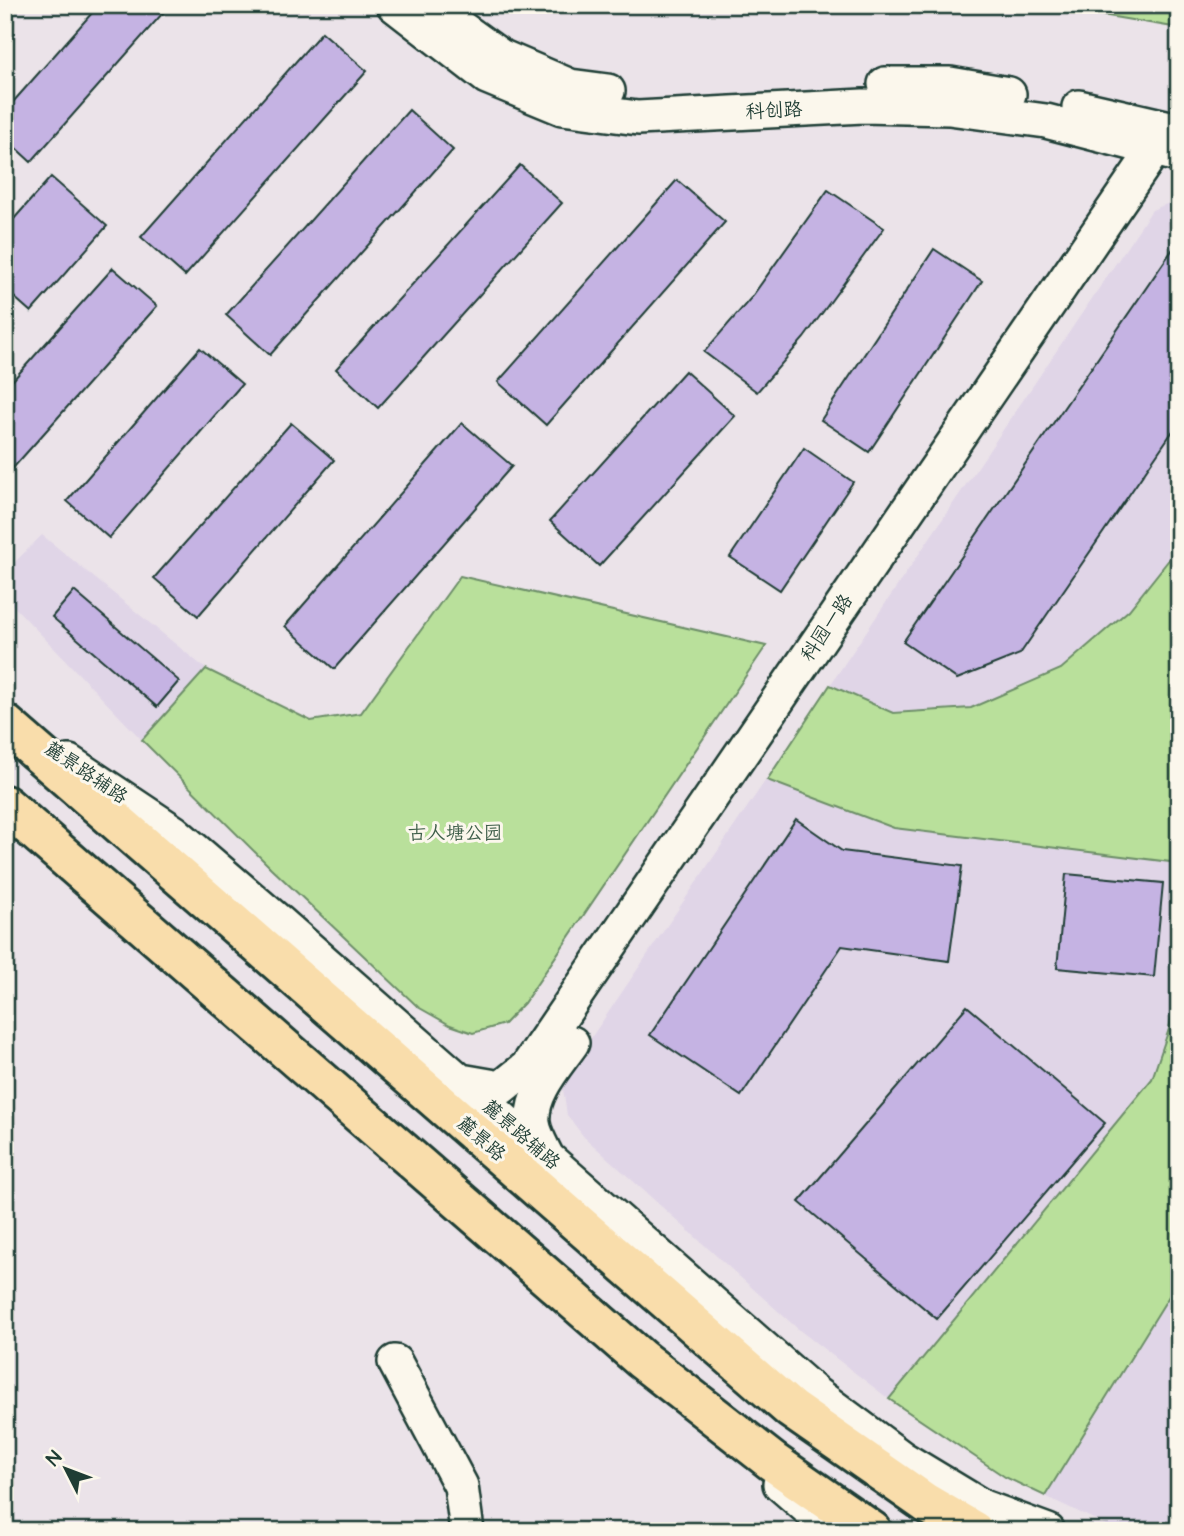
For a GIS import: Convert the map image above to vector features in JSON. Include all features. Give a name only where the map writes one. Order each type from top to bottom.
[{"type":"highway","name":"麓景路","points":[[5,721],[791,1409],[926,1503],[974,1531]]},
{"type":"highway","points":[[5,804],[633,1351],[774,1462],[872,1531]]},
{"type":"street","name":"科创路","points":[[394,5],[487,77],[562,108],[638,118],[863,106],[949,108],[1046,121],[1173,145]]},
{"type":"street","name":"科创路","points":[[430,5],[500,56],[570,86],[645,96],[858,84],[950,84],[1052,101],[1173,145]]},
{"type":"street","name":"科园一路","points":[[461,1081],[501,1088],[527,1067],[1173,145]]},
{"type":"street","name":"科园一路","points":[[547,1157],[533,1126],[533,1108],[544,1084],[1173,145]]},
{"type":"street","name":"麓景路辅路","points":[[5,721],[174,832],[816,1394],[891,1450],[984,1507],[1048,1531]]},
{"type":"street","points":[[633,1351],[834,1531]]},
{"type":"street","points":[[395,1362],[461,1486],[467,1531]]},
{"type":"shaded area","points":[[1179,199],[1179,1531],[1119,1531],[1005,1477],[889,1399],[798,1329],[584,1137],[567,1115],[563,1089],[570,1069],[1152,210]]},
{"type":"shaded area","points":[[42,535],[206,669],[142,740],[5,597],[5,572]]},
{"type":"green space","points":[[1043,5],[1179,5],[1179,28]]},
{"type":"green space","points":[[1179,547],[1179,863],[894,828],[767,780],[830,685],[893,713],[971,708],[1061,669],[1129,610]]},
{"type":"green space","name":"古人塘公园","points":[[460,576],[766,646],[524,1003],[504,1024],[473,1033],[450,1025],[418,1007],[271,868],[142,740],[206,669],[311,721],[361,713]]},
{"type":"green space","points":[[1179,981],[1179,1280],[1045,1496],[1005,1477],[889,1399],[1152,1079],[1169,1029]]},
{"type":"building","points":[[99,5],[170,5],[31,162],[5,138],[5,111]]},
{"type":"building","points":[[322,32],[367,71],[185,276],[141,237]]},
{"type":"building","points":[[409,110],[453,150],[270,355],[226,315]]},
{"type":"building","points":[[520,165],[562,203],[378,408],[336,369]]},
{"type":"building","points":[[51,177],[107,226],[31,312],[5,289],[5,229]]},
{"type":"building","points":[[677,180],[725,222],[546,425],[498,382]]},
{"type":"building","points":[[828,190],[884,228],[804,338],[757,392],[704,352],[751,298]]},
{"type":"building","points":[[1179,240],[1179,422],[1020,654],[957,679],[903,642]]},
{"type":"building","points":[[934,249],[982,281],[869,452],[821,420]]},
{"type":"building","points":[[113,268],[157,306],[5,477],[5,389]]},
{"type":"building","points":[[200,348],[242,384],[109,538],[67,501]]},
{"type":"building","points":[[685,371],[735,416],[599,566],[550,521]]},
{"type":"building","points":[[291,423],[334,460],[198,616],[154,578]]},
{"type":"building","points":[[462,423],[512,466],[334,669],[285,626]]},
{"type":"building","points":[[804,448],[853,482],[780,590],[730,557]]},
{"type":"building","points":[[74,591],[179,681],[157,707],[52,617]]},
{"type":"building","points":[[796,819],[842,851],[962,866],[949,961],[842,946],[741,1096],[650,1035]]},
{"type":"building","points":[[1066,874],[1163,883],[1154,977],[1057,968]]},
{"type":"building","points":[[967,1006],[1105,1123],[937,1319],[799,1202]]}]
